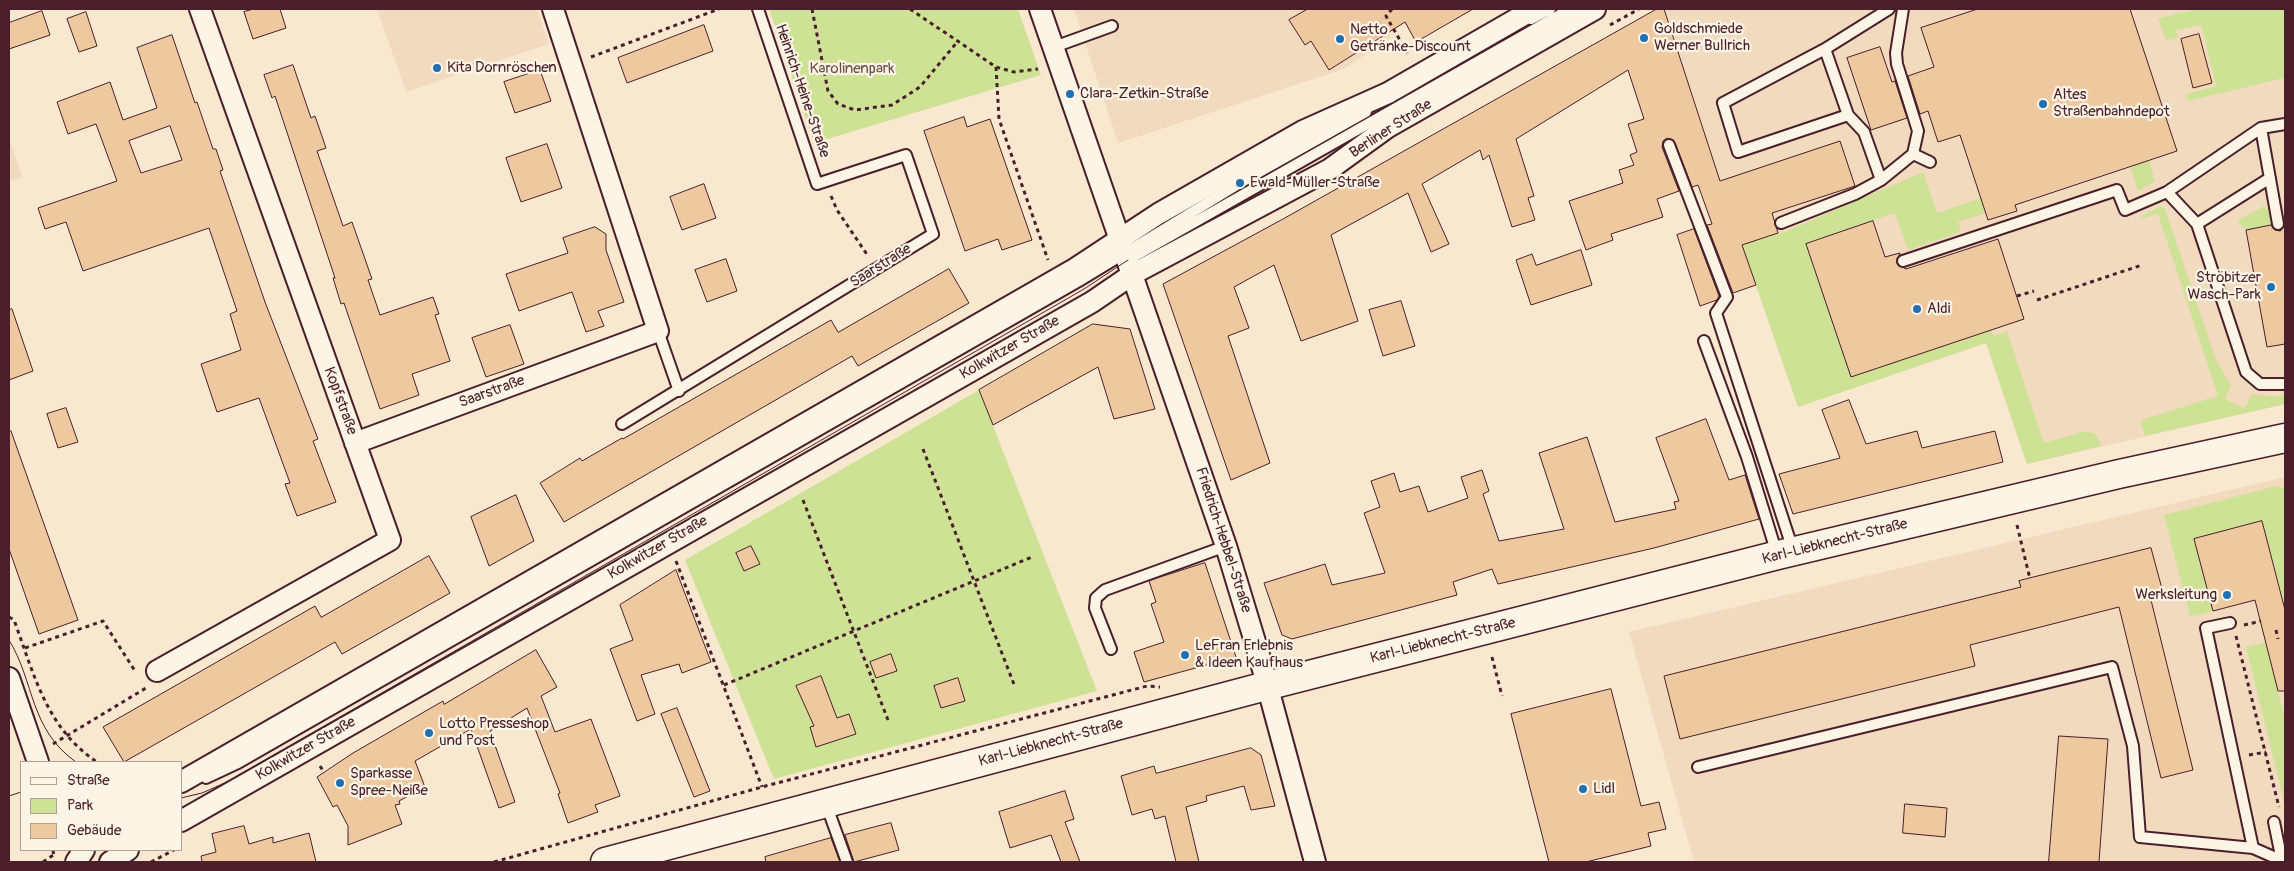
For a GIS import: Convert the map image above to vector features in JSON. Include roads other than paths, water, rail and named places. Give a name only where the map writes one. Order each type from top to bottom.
[{"type":"main road","name":"Karl-Liebknecht-Straße","points":[[605,862],[1266,686],[1786,553],[2119,474],[2285,438]]},
{"type":"street","name":"Kopfstraße","points":[[151,680],[390,540],[200,9]]},
{"type":"street","points":[[553,9],[658,331]]},
{"type":"street","points":[[182,782],[1073,270],[1126,256],[1040,9]]},
{"type":"street","name":"Berliner Straße","points":[[1126,256],[1303,131],[1388,93],[1534,9]]},
{"type":"street","name":"Berliner Straße","points":[[1126,256],[1330,169],[1388,127],[1595,9]]},
{"type":"street","name":"Friedrich-Hebbel-Straße","points":[[1126,256],[1226,546],[1315,862]]},
{"type":"street","name":"Kolkwitzer Straße","points":[[182,820],[1092,302],[1126,256]]},
{"type":"street","name":"Saarstraße","points":[[355,443],[658,331]]},
{"type":"street","points":[[9,678],[37,758]]},
{"type":"street","points":[[110,862],[126,851]]},
{"type":"lane","name":"Heinrich-Heine-Straße","points":[[758,9],[817,184]]},
{"type":"lane","points":[[1126,256],[1240,183],[1550,9]]},
{"type":"lane","points":[[1126,256],[1570,9]]},
{"type":"lane","points":[[1848,114],[1738,152],[1723,103],[1824,49],[1889,9]]},
{"type":"lane","points":[[1782,223],[1855,194],[1881,180],[1913,154],[1918,131],[1897,64],[1896,53],[1903,9]]},
{"type":"lane","points":[[1057,55],[1112,26]]},
{"type":"lane","points":[[1824,49],[1848,114],[1864,132],[1881,180]]},
{"type":"lane","points":[[1903,261],[2118,190],[2126,210],[2167,192],[2261,128],[2285,124]]},
{"type":"lane","points":[[2261,128],[2278,224]]},
{"type":"lane","points":[[1669,145],[1727,297],[1716,313],[1786,553]]},
{"type":"lane","points":[[1913,154],[1930,162]]},
{"type":"lane","name":"Saarstraße","points":[[622,424],[934,234],[906,155],[817,184]]},
{"type":"lane","points":[[2197,224],[2270,178]]},
{"type":"lane","points":[[2167,192],[2197,224],[2246,372],[2260,384],[2285,384]]},
{"type":"lane","points":[[658,331],[679,391]]},
{"type":"lane","points":[[1704,341],[1747,457],[1786,553]]},
{"type":"lane","points":[[1111,649],[1095,608],[1096,598],[1105,590],[1226,546]]},
{"type":"lane","points":[[2232,625],[2206,628],[2253,848]]},
{"type":"lane","points":[[1698,767],[2112,667],[2133,746],[2140,837],[2253,848],[2284,861]]},
{"type":"lane","points":[[826,803],[846,862]]},
{"type":"lane","points":[[2278,819],[2284,861]]},
{"type":"tram line","points":[[182,798],[202,793],[227,782],[1084,289],[1128,260]]},
{"type":"tram line","points":[[9,640],[24,672],[41,720],[49,735],[75,761]]},
{"type":"tram line","points":[[9,796],[20,792]]},
{"type":"place","name":"Goldschmiede Werner Bullrich","points":[[1644,38]]},
{"type":"place","name":"Netto Getränke-Discount","points":[[1340,39]]},
{"type":"place","name":"Kita Dornröschen","points":[[437,68]]},
{"type":"place","name":"Clara-Zetkin-Straße","points":[[1070,94]]},
{"type":"place","name":"Altes Straßenbahndepot","points":[[2043,104]]},
{"type":"place","name":"Ewald-Müller-Straße","points":[[1240,183]]},
{"type":"place","name":"Ströbitzer Wasch-Park","points":[[2271,287]]},
{"type":"place","name":"Aldi","points":[[1917,309]]},
{"type":"place","name":"Werksleitung","points":[[2227,595]]},
{"type":"place","name":"LeFran Erlebnis & Ideen Kaufhaus","points":[[1185,655]]},
{"type":"place","name":"Lotto Presseshop und Post","points":[[429,733]]},
{"type":"place","name":"Sparkasse Spree-Neiße","points":[[340,783]]},
{"type":"place","name":"Lidl","points":[[1583,789]]},
{"type":"park label","name":"Karolinenpark","points":[[852,69]]}]
